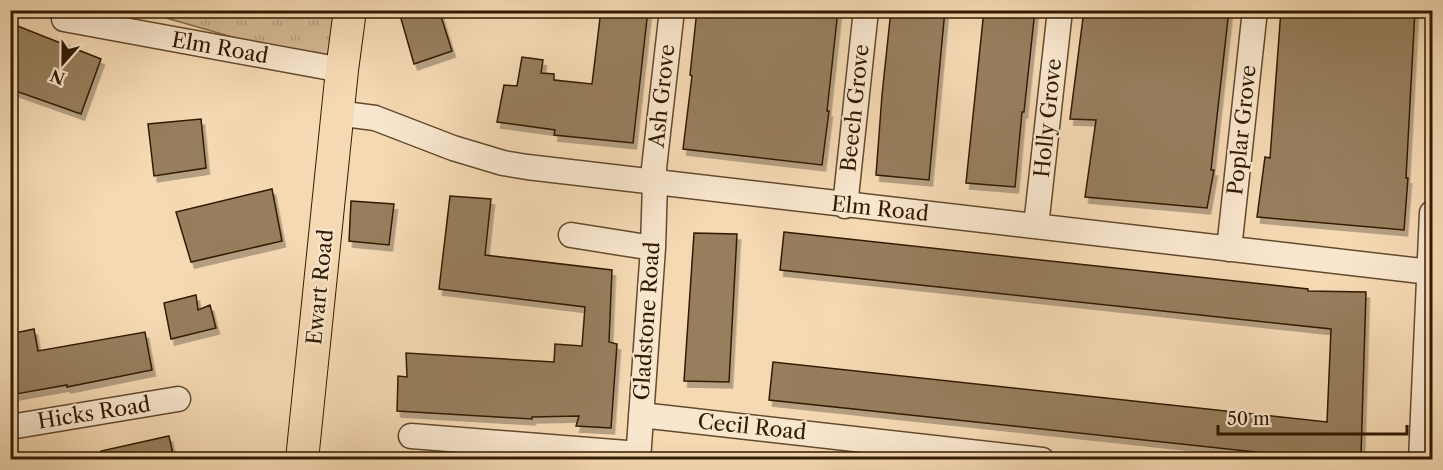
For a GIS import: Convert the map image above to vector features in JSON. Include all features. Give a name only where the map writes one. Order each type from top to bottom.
[{"type":"main road","name":"Ewart Road","points":[[302,459],[337,113],[350,10]]},
{"type":"street","name":"Ash Grove","points":[[655,182],[654,168],[672,10]]},
{"type":"street","name":"Beech Grove","points":[[845,206],[866,10]]},
{"type":"street","name":"Holly Grove","points":[[1036,226],[1060,10]]},
{"type":"street","name":"Poplar Grove","points":[[1229,249],[1255,10]]},
{"type":"street","name":"Elm Road","points":[[64,19],[342,70]]},
{"type":"street","name":"Elm Road","points":[[337,113],[375,118],[430,141],[503,163],[527,167],[845,206],[1430,272]]},
{"type":"street","name":"Gladstone Road","points":[[638,457],[655,182]]},
{"type":"street","points":[[1421,459],[1429,347],[1432,213]]},
{"type":"street","points":[[571,235],[652,248]]},
{"type":"street","name":"Hicks Road","points":[[10,427],[178,399]]},
{"type":"street","name":"Cecil Road","points":[[641,415],[1042,459]]},
{"type":"street","points":[[411,436],[638,457]]},
{"type":"green space","points":[[142,11],[335,11],[328,60],[288,53]]},
{"type":"building","points":[[421,10],[439,10],[452,51],[414,64],[400,15]]},
{"type":"building","points":[[601,10],[648,10],[633,143],[554,135],[555,130],[497,122],[504,85],[517,86],[522,57],[543,60],[541,73],[554,74],[554,80],[592,84]]},
{"type":"building","points":[[697,10],[838,10],[822,165],[683,149]]},
{"type":"building","points":[[891,10],[945,10],[929,180],[876,175]]},
{"type":"building","points":[[984,10],[1035,10],[1015,187],[966,183]]},
{"type":"building","points":[[1084,10],[1229,10],[1211,170],[1214,170],[1207,208],[1085,197],[1096,120],[1070,119]]},
{"type":"building","points":[[1281,10],[1415,10],[1404,230],[1257,217],[1265,157],[1270,158]]},
{"type":"building","points":[[10,23],[101,59],[81,114],[10,89]]},
{"type":"building","points":[[201,119],[206,168],[154,176],[148,124]]},
{"type":"building","points":[[272,189],[282,241],[191,262],[176,212]]},
{"type":"building","points":[[450,196],[491,199],[485,255],[612,270],[609,342],[617,344],[611,428],[576,426],[579,416],[532,417],[532,419],[397,411],[398,376],[407,377],[406,353],[554,362],[555,344],[582,346],[585,307],[439,289]]},
{"type":"building","points":[[351,201],[394,204],[389,245],[349,241]]},
{"type":"building","points":[[784,232],[1308,289],[1308,291],[1366,292],[1361,455],[1294,454],[1293,456],[769,400],[773,362],[1327,422],[1331,329],[780,270]]},
{"type":"building","points":[[694,233],[737,234],[729,382],[684,381]]},
{"type":"building","points":[[196,295],[198,310],[210,305],[216,328],[171,339],[164,303]]},
{"type":"building","points":[[34,329],[38,351],[145,332],[152,370],[67,387],[67,385],[16,394],[10,362],[10,334]]},
{"type":"building","points":[[169,436],[174,459],[102,459],[101,451]]}]
